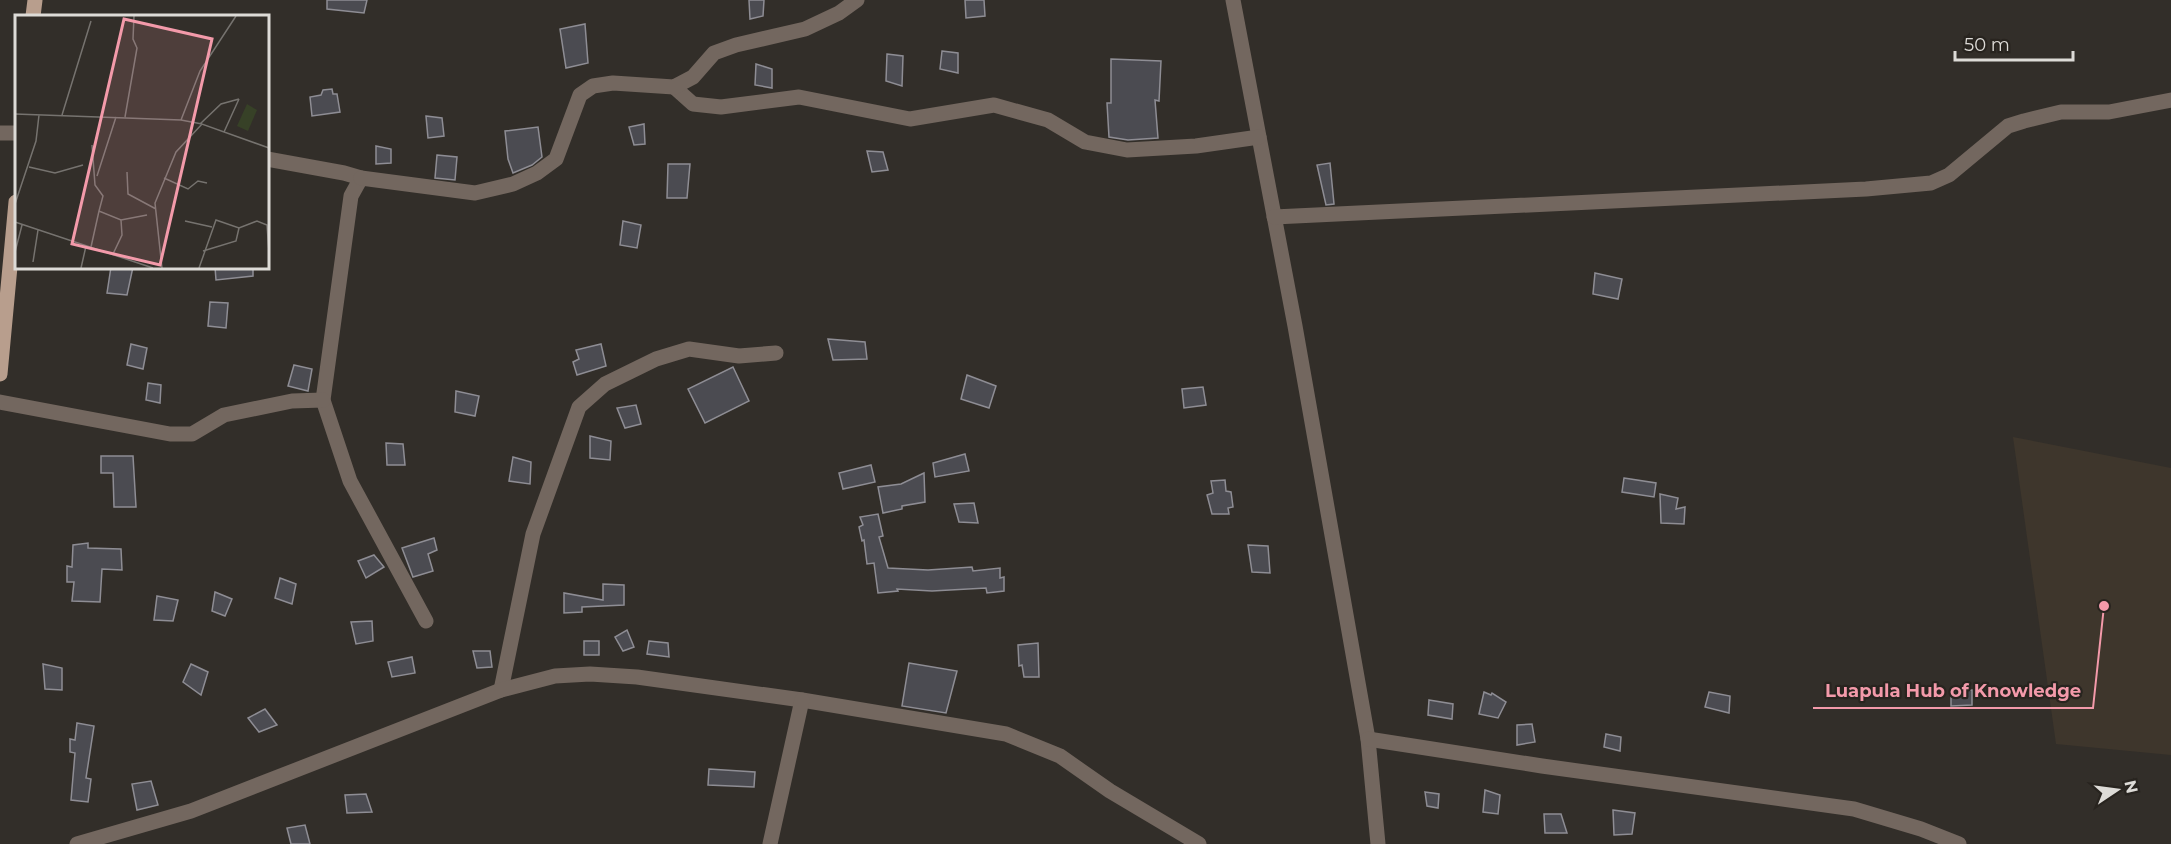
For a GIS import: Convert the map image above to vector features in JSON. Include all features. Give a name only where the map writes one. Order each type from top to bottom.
[{"type":"main road","points":[[33,15],[35,0]]},
{"type":"main road","points":[[0,374],[15,213]]},
{"type":"street","points":[[268,159],[361,178],[475,193],[513,184],[537,173],[555,159],[580,95],[593,86],[613,83],[674,87],[693,76],[714,53],[736,45],[805,29],[839,13],[857,0]]},
{"type":"street","points":[[1233,0],[1327,502],[1368,739],[1378,844]]},
{"type":"street","points":[[674,87],[693,104],[722,106],[799,97],[910,119],[994,105],[1048,120],[1085,142],[1127,150],[1196,146],[1259,137]]},
{"type":"street","points":[[1274,217],[1866,189],[1931,183],[1949,175],[2008,126],[2061,112],[2109,112],[2171,100]]},
{"type":"street","points":[[361,178],[351,196],[323,400],[350,481],[426,621]]},
{"type":"street","points":[[501,690],[533,534],[579,407],[605,384],[656,359],[690,349],[739,356],[776,353]]},
{"type":"street","points":[[0,402],[170,434],[192,434],[224,415],[292,402],[323,400]]},
{"type":"street","points":[[77,844],[191,811],[501,690],[555,676],[590,674],[637,677],[802,700],[1006,734],[1060,756],[1110,791],[1199,844]]},
{"type":"street","points":[[770,844],[802,700]]},
{"type":"street","points":[[1368,739],[1542,766],[1854,809],[1922,829],[1959,844]]},
{"type":"shaded area","points":[[2013,437],[2171,468],[2171,755],[2056,744]]},
{"type":"building","points":[[327,0],[367,0],[364,13],[327,9]]},
{"type":"building","points":[[749,0],[764,0],[763,16],[750,19]]},
{"type":"building","points":[[965,0],[984,0],[985,16],[966,18]]},
{"type":"building","points":[[585,24],[588,63],[566,68],[560,29]]},
{"type":"building","points":[[942,51],[958,53],[958,73],[940,69]]},
{"type":"building","points":[[887,54],[903,56],[902,86],[886,81]]},
{"type":"building","points":[[1111,59],[1161,61],[1159,101],[1155,100],[1158,138],[1128,140],[1109,137],[1107,103],[1111,103]]},
{"type":"building","points":[[756,64],[772,69],[772,88],[755,85]]},
{"type":"building","points":[[332,89],[333,94],[337,94],[340,112],[312,116],[310,97],[321,95],[323,90]]},
{"type":"building","points":[[426,116],[442,118],[444,136],[428,138]]},
{"type":"building","points":[[644,124],[645,144],[634,145],[629,127]]},
{"type":"building","points":[[538,127],[542,157],[532,165],[513,173],[508,159],[505,131]]},
{"type":"building","points":[[376,146],[391,149],[391,163],[376,164]]},
{"type":"building","points":[[867,151],[883,152],[888,170],[872,172]]},
{"type":"building","points":[[437,155],[457,157],[455,180],[435,178]]},
{"type":"building","points":[[1330,163],[1334,204],[1326,205],[1317,165]]},
{"type":"building","points":[[668,164],[690,164],[687,198],[667,198]]},
{"type":"building","points":[[623,221],[641,225],[637,248],[620,245]]},
{"type":"building","points":[[111,268],[133,268],[127,295],[107,293]]},
{"type":"building","points":[[215,268],[253,268],[253,276],[216,280]]},
{"type":"building","points":[[1595,273],[1622,279],[1618,299],[1593,294]]},
{"type":"building","points":[[210,302],[228,303],[226,328],[208,326]]},
{"type":"building","points":[[828,339],[865,342],[867,359],[833,360]]},
{"type":"building","points":[[131,344],[147,348],[143,369],[127,365]]},
{"type":"building","points":[[601,344],[606,366],[577,375],[573,362],[579,359],[576,350]]},
{"type":"building","points":[[294,365],[312,369],[308,391],[288,386]]},
{"type":"building","points":[[733,367],[749,401],[705,423],[688,389]]},
{"type":"building","points":[[967,375],[996,386],[989,408],[961,399]]},
{"type":"building","points":[[148,383],[161,385],[160,403],[146,400]]},
{"type":"building","points":[[1203,387],[1206,405],[1184,408],[1182,389]]},
{"type":"building","points":[[456,391],[479,396],[475,416],[455,412]]},
{"type":"building","points":[[636,405],[641,424],[625,428],[617,408]]},
{"type":"building","points":[[590,436],[611,441],[610,460],[590,458]]},
{"type":"building","points":[[386,443],[403,444],[405,465],[387,465]]},
{"type":"building","points":[[965,454],[969,471],[935,477],[933,463]]},
{"type":"building","points":[[101,456],[133,456],[136,507],[114,507],[113,473],[101,473]]},
{"type":"building","points":[[513,457],[531,462],[530,484],[509,481]]},
{"type":"building","points":[[871,465],[875,482],[843,489],[839,473]]},
{"type":"building","points":[[924,473],[925,502],[902,506],[902,509],[883,513],[878,487],[901,484]]},
{"type":"building","points":[[1624,478],[1656,483],[1654,497],[1622,492]]},
{"type":"building","points":[[1225,480],[1226,491],[1231,492],[1233,507],[1228,508],[1229,514],[1212,514],[1207,495],[1213,493],[1211,481]]},
{"type":"building","points":[[1660,494],[1678,498],[1676,509],[1685,507],[1684,524],[1661,523]]},
{"type":"building","points":[[974,503],[978,523],[959,522],[954,504]]},
{"type":"building","points":[[878,514],[883,536],[879,537],[888,568],[928,570],[972,567],[973,571],[1000,568],[1000,578],[1004,577],[1004,591],[987,593],[986,588],[932,591],[897,589],[898,591],[878,593],[874,563],[867,564],[864,540],[862,541],[859,527],[863,525],[860,517]]},
{"type":"building","points":[[434,538],[437,550],[428,554],[433,571],[413,577],[402,548]]},
{"type":"building","points":[[88,543],[88,548],[121,549],[122,570],[102,569],[100,602],[72,601],[74,582],[67,582],[67,566],[72,567],[73,545]]},
{"type":"building","points":[[1248,545],[1268,546],[1270,573],[1252,572]]},
{"type":"building","points":[[374,555],[384,567],[366,578],[358,561]]},
{"type":"building","points":[[280,578],[296,584],[292,604],[275,598]]},
{"type":"building","points":[[603,584],[624,585],[624,605],[582,607],[582,612],[564,613],[564,593],[603,600]]},
{"type":"building","points":[[215,592],[232,599],[225,616],[212,611]]},
{"type":"building","points":[[157,596],[178,600],[173,621],[154,620]]},
{"type":"building","points":[[372,621],[373,641],[356,644],[351,622]]},
{"type":"building","points":[[627,630],[634,647],[623,651],[615,637]]},
{"type":"building","points":[[584,641],[599,641],[599,655],[584,655]]},
{"type":"building","points":[[649,641],[668,643],[669,657],[647,654]]},
{"type":"building","points":[[1038,643],[1039,677],[1024,677],[1022,665],[1019,666],[1018,645]]},
{"type":"building","points":[[473,651],[490,651],[492,667],[477,668]]},
{"type":"building","points":[[412,657],[415,673],[392,677],[388,662]]},
{"type":"building","points":[[909,663],[957,671],[946,713],[902,706]]},
{"type":"building","points":[[43,664],[62,668],[62,690],[45,689]]},
{"type":"building","points":[[191,664],[208,672],[201,695],[183,682]]},
{"type":"building","points":[[1972,690],[1972,705],[1951,706],[1951,691]]},
{"type":"building","points":[[1484,692],[1491,695],[1492,693],[1506,702],[1498,718],[1479,714]]},
{"type":"building","points":[[1709,692],[1730,696],[1729,713],[1705,707]]},
{"type":"building","points":[[1429,700],[1453,704],[1452,719],[1428,715]]},
{"type":"building","points":[[265,709],[277,725],[259,732],[248,718]]},
{"type":"building","points":[[77,723],[94,726],[86,778],[91,779],[88,802],[71,800],[75,753],[70,752],[70,739],[75,740]]},
{"type":"building","points":[[1532,724],[1535,742],[1517,745],[1517,725]]},
{"type":"building","points":[[1606,734],[1621,737],[1620,751],[1604,747]]},
{"type":"building","points":[[709,769],[755,772],[754,787],[708,785]]},
{"type":"building","points":[[151,781],[158,805],[137,810],[132,784]]},
{"type":"building","points":[[1485,790],[1500,795],[1498,814],[1483,812]]},
{"type":"building","points":[[1425,792],[1439,794],[1438,808],[1427,806]]},
{"type":"building","points":[[366,794],[372,812],[347,813],[345,795]]},
{"type":"building","points":[[1613,810],[1635,813],[1632,834],[1614,835]]},
{"type":"building","points":[[1544,814],[1561,814],[1567,833],[1545,833]]},
{"type":"building","points":[[305,825],[310,844],[291,844],[287,828]]},
{"type":"place","name":"Luapula Hub of Knowledge","points":[[2104,606]]}]
